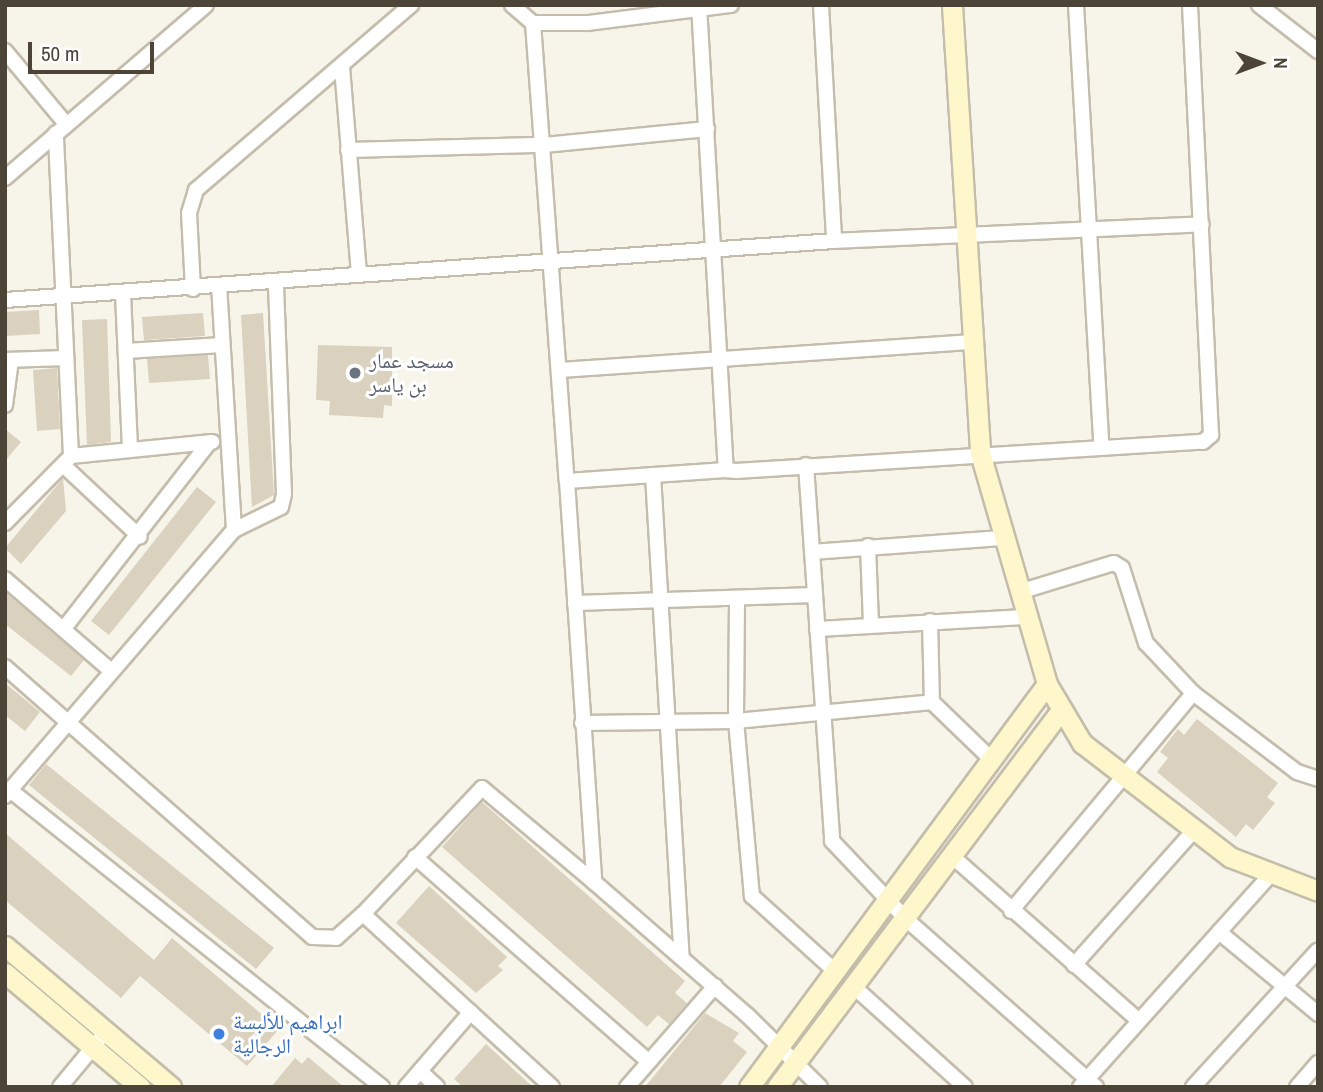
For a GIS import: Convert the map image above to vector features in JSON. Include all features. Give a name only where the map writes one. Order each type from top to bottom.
[{"type":"main road","points":[[952,5],[963,234],[980,453],[1047,684],[1059,713],[1082,743],[1230,857],[1269,876],[1318,891]]},
{"type":"main road","points":[[749,1087],[993,761],[1047,684]]},
{"type":"main road","points":[[777,1087],[1059,713]]},
{"type":"main road","points":[[5,946],[171,1087]]},
{"type":"main road","points":[[5,973],[139,1087]]},
{"type":"street","points":[[5,178],[206,5]]},
{"type":"street","points":[[193,289],[189,213],[196,190],[411,5]]},
{"type":"street","points":[[512,5],[533,23],[553,260],[594,882]]},
{"type":"street","points":[[533,23],[731,5]]},
{"type":"street","points":[[821,5],[834,241]]},
{"type":"street","points":[[1076,5],[1101,445]]},
{"type":"street","points":[[567,481],[1101,445],[1203,442],[1211,435],[1190,5]]},
{"type":"street","points":[[1259,5],[1318,51]]},
{"type":"street","points":[[699,7],[723,359],[726,470]]},
{"type":"street","points":[[5,51],[61,128],[67,461],[140,537]]},
{"type":"street","points":[[342,67],[359,272]]},
{"type":"street","points":[[348,150],[544,145],[707,129]]},
{"type":"street","points":[[5,300],[219,288],[359,272],[715,252],[834,241],[1202,224]]},
{"type":"street","points":[[276,281],[284,494],[281,507],[234,530],[110,670],[8,793],[382,1087]]},
{"type":"street","points":[[219,288],[234,530]]},
{"type":"street","points":[[123,294],[130,450]]},
{"type":"street","points":[[560,370],[973,342]]},
{"type":"street","points":[[126,351],[222,345]]},
{"type":"street","points":[[5,405],[8,360],[66,358]]},
{"type":"street","points":[[5,523],[67,461],[130,450],[227,440]]},
{"type":"street","points":[[65,627],[140,537],[209,443]]},
{"type":"street","points":[[806,465],[820,712],[832,841],[906,919],[1088,1084],[1138,1020],[1269,876]]},
{"type":"street","points":[[653,475],[670,720],[682,957]]},
{"type":"street","points":[[812,552],[1004,538]]},
{"type":"street","points":[[868,546],[871,625]]},
{"type":"street","points":[[1019,592],[1114,562],[1122,568],[1146,643],[1193,693],[1297,772],[1318,779]]},
{"type":"street","points":[[5,579],[65,627],[110,670]]},
{"type":"street","points":[[575,603],[737,601],[815,595]]},
{"type":"street","points":[[737,601],[736,721],[752,896],[836,972]]},
{"type":"street","points":[[817,629],[1026,617]]},
{"type":"street","points":[[930,621],[932,702],[993,761]]},
{"type":"street","points":[[5,667],[312,937],[335,938],[363,915],[482,788],[715,986],[820,1087]]},
{"type":"street","points":[[1011,911],[1127,777],[1193,693]]},
{"type":"street","points":[[582,723],[736,721],[932,702]]},
{"type":"street","points":[[1074,965],[1195,829]]},
{"type":"street","points":[[415,857],[649,1061]]},
{"type":"street","points":[[953,857],[1011,911],[1138,1020]]},
{"type":"street","points":[[363,915],[552,1087]]},
{"type":"street","points":[[1219,932],[1318,1014]]},
{"type":"street","points":[[1193,1087],[1318,950]]},
{"type":"street","points":[[627,1087],[715,986]]},
{"type":"street","points":[[854,987],[965,1087]]},
{"type":"street","points":[[406,1087],[471,1012]]},
{"type":"street","points":[[60,1087],[106,1032]]},
{"type":"street","points":[[1297,1087],[1318,1063]]},
{"type":"street","points":[[420,1071],[437,1087]]},
{"type":"building","points":[[39,310],[40,334],[5,336],[5,312]]},
{"type":"building","points":[[203,313],[205,336],[144,340],[142,317]]},
{"type":"building","points":[[263,313],[274,495],[252,507],[241,315]]},
{"type":"building","points":[[107,319],[111,442],[87,445],[82,320]]},
{"type":"building","name":"مسجد عمار بن ياسر","points":[[318,345],[392,347],[392,406],[384,405],[383,418],[329,415],[330,401],[316,400]]},
{"type":"building","points":[[208,355],[210,379],[149,383],[147,359]]},
{"type":"building","points":[[57,368],[60,429],[37,431],[33,370]]},
{"type":"building","points":[[5,429],[21,442],[5,461]]},
{"type":"building","points":[[63,478],[66,511],[21,564],[5,548]]},
{"type":"building","points":[[197,487],[216,502],[109,635],[91,621]]},
{"type":"building","points":[[5,592],[84,660],[71,676],[5,624]]},
{"type":"building","points":[[5,683],[40,712],[25,731],[5,715]]},
{"type":"building","points":[[1197,719],[1278,783],[1267,797],[1275,803],[1253,830],[1246,824],[1236,837],[1157,772],[1168,758],[1160,752],[1178,729],[1184,735]]},
{"type":"building","points":[[46,764],[274,948],[256,969],[29,785]]},
{"type":"building","points":[[482,802],[685,981],[675,993],[687,1003],[669,1024],[658,1015],[647,1027],[442,847]]},
{"type":"building","points":[[5,833],[154,960],[172,938],[279,1029],[247,1066],[140,976],[121,998],[5,900]]},
{"type":"building","points":[[429,886],[507,957],[498,966],[503,970],[476,993],[396,923]]},
{"type":"building","points":[[705,1013],[739,1033],[733,1041],[747,1052],[719,1087],[645,1087]]},
{"type":"building","points":[[486,1044],[533,1087],[463,1087],[454,1079]]},
{"type":"building","points":[[308,1057],[344,1087],[271,1087],[295,1058],[302,1064]]},
{"type":"place","name":"مسجد عمار بن ياسر","points":[[355,373]]},
{"type":"place","name":"ابراهيم للألبسة الرجالية","points":[[219,1034]]}]
